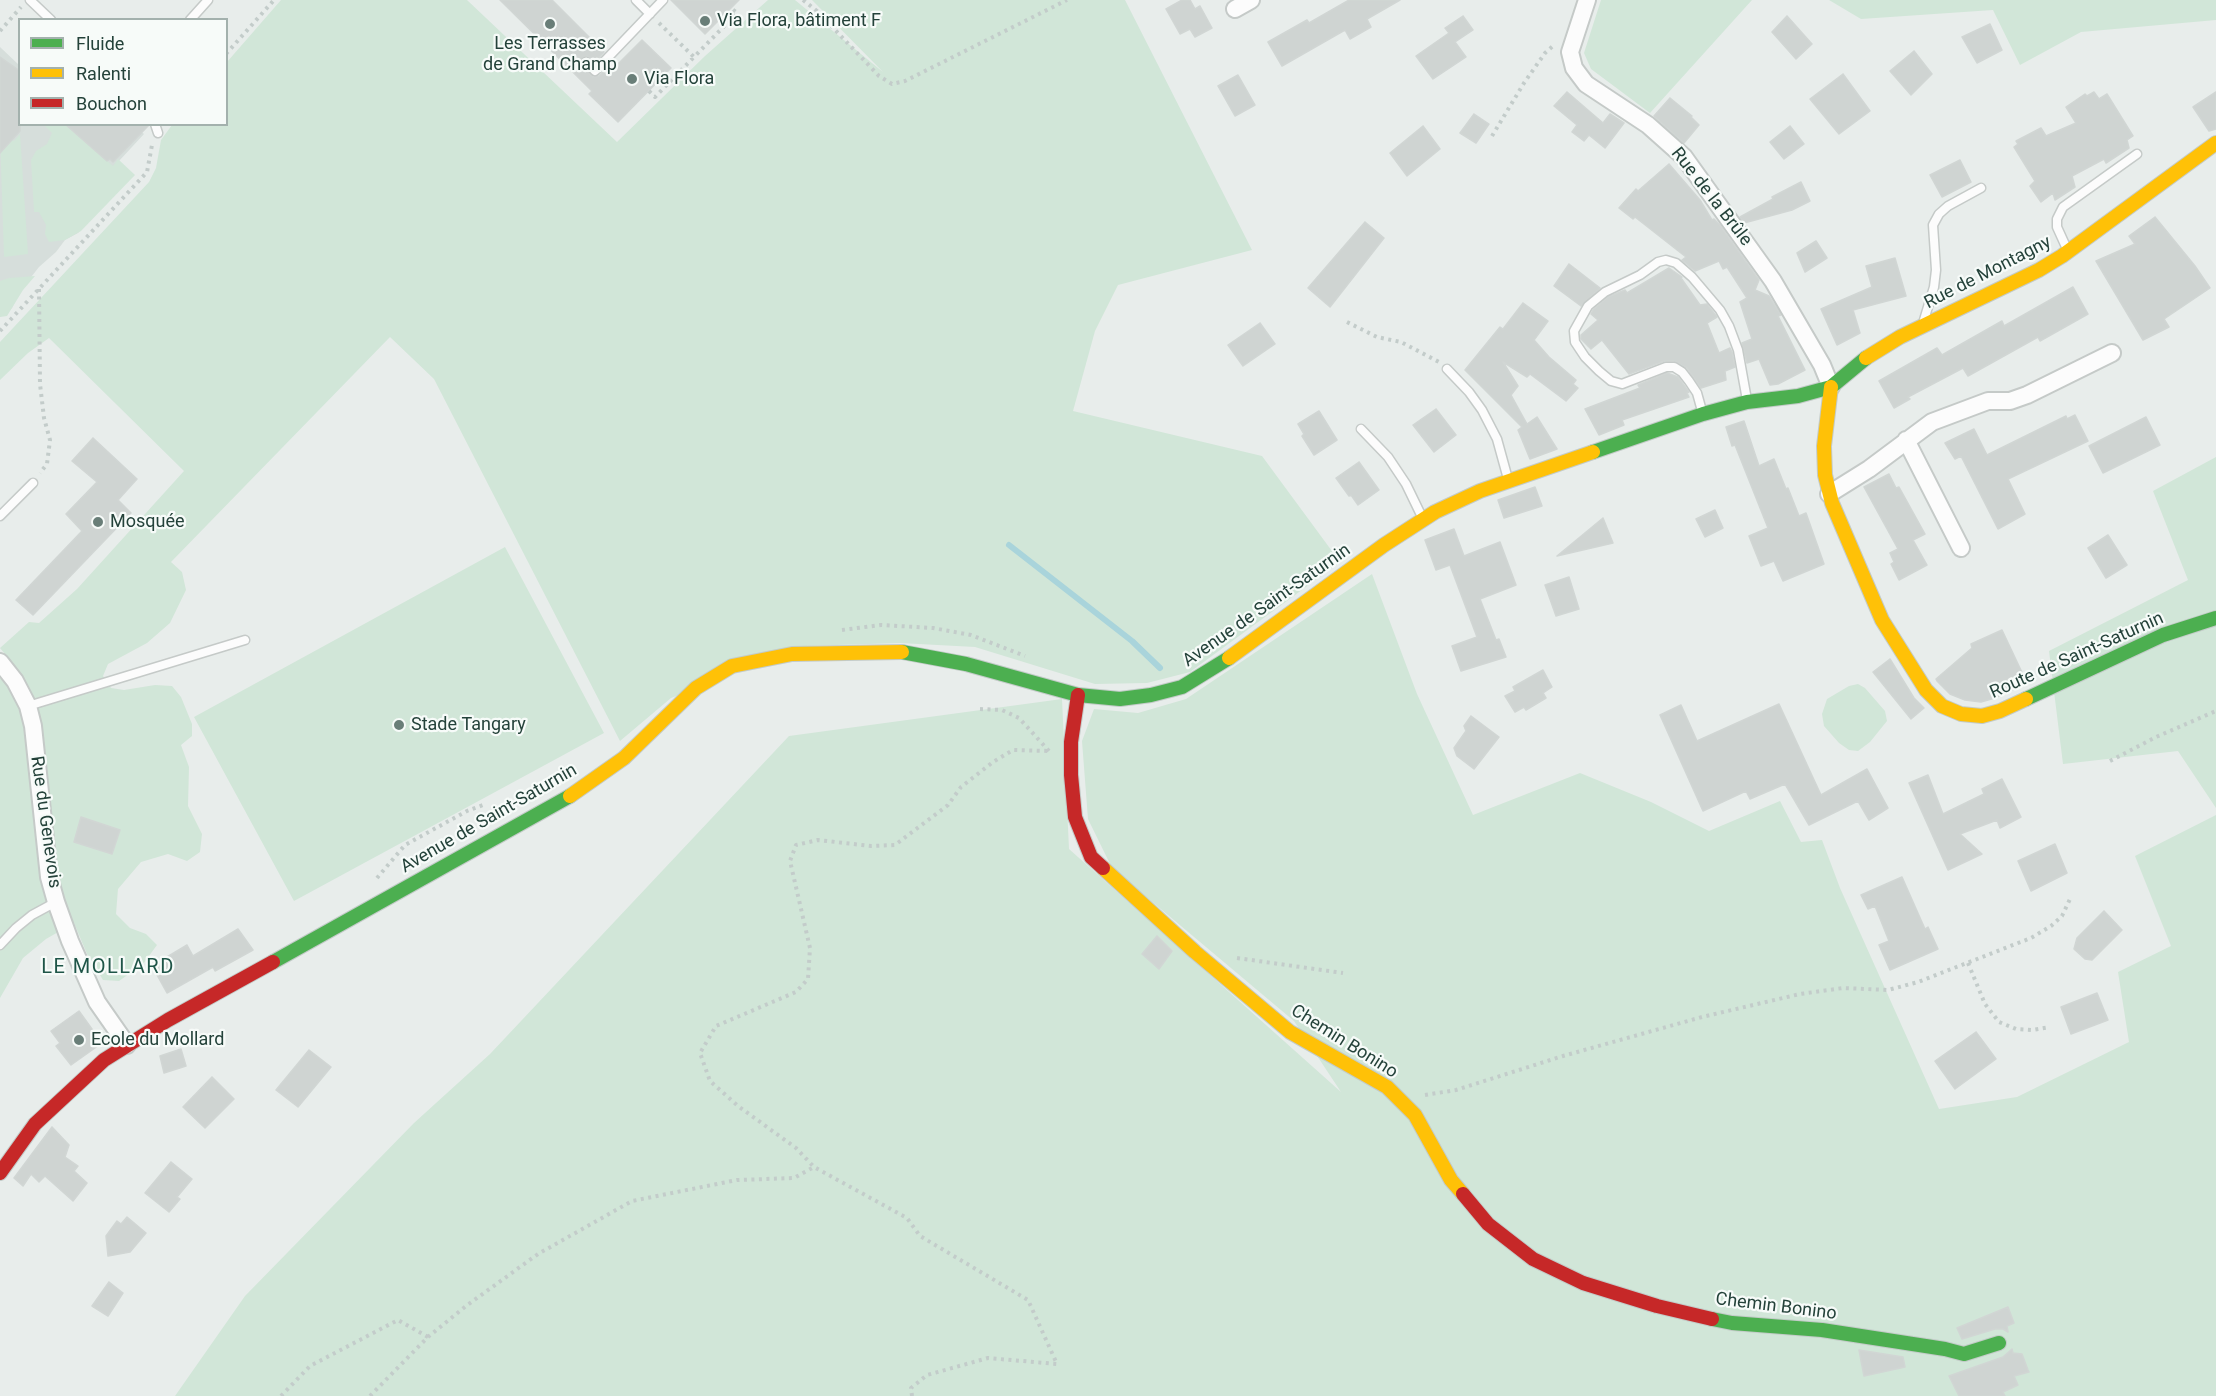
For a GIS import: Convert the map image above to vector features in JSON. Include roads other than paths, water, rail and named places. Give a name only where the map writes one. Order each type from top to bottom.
[{"type":"main road","name":"Rue de Montagny","points":[[1831,387],[1874,352],[2039,270],[2216,143]]},
{"type":"main road","name":"Avenue de Saint-Saturnin","points":[[0,1173],[35,1124],[104,1060],[168,1020],[560,803],[624,758],[696,688],[732,666],[792,654],[903,652],[966,664],[1078,695],[1120,699],[1151,695],[1182,687],[1216,667],[1435,512],[1480,491],[1703,414],[1747,402],[1798,396],[1831,387]]},
{"type":"main road","name":"Route de Saint-Saturnin","points":[[1831,387],[1824,446],[1825,475],[1830,494],[1882,620],[1926,690],[1942,706],[1961,714],[1982,716],[2000,711],[2163,635],[2216,618]]},
{"type":"main road","name":"Chemin Bonino","points":[[1078,695],[1071,742],[1071,775],[1075,817],[1091,857],[1195,952],[1290,1032],[1387,1087],[1415,1115],[1451,1180],[1488,1224],[1533,1259],[1583,1283],[1657,1306],[1732,1323],[1822,1330],[1964,1354],[1999,1342]]},
{"type":"street","points":[[1234,9],[1251,0]]},
{"type":"street","name":"Rue de la Brûle","points":[[1587,0],[1570,52],[1574,68],[1586,84],[1648,125],[1684,157],[1773,281],[1822,365],[1831,387]]},
{"type":"street","points":[[1830,494],[1869,469],[1932,422],[1988,401],[2010,401],[2027,395],[2112,352]]},
{"type":"street","points":[[1906,440],[1962,548]]},
{"type":"street","name":"Rue du Genevois","points":[[0,662],[15,681],[27,706],[33,726],[49,877],[56,902],[78,961],[97,1002],[127,1045]]},
{"type":"lane","points":[[30,0],[49,18]]},
{"type":"lane","points":[[192,18],[207,0]]},
{"type":"lane","points":[[636,0],[650,14]]},
{"type":"lane","points":[[586,62],[595,71],[663,0]]},
{"type":"lane","points":[[2068,251],[2057,227],[2057,219],[2063,207],[2137,154]]},
{"type":"lane","points":[[1921,327],[1934,287],[1936,270],[1933,225],[1948,206],[1981,188]]},
{"type":"lane","points":[[1703,414],[1697,393],[1682,372],[1674,367],[1666,367],[1622,384],[1611,381],[1599,371],[1585,357],[1575,342],[1574,331],[1588,306],[1605,292],[1658,262],[1666,260],[1676,263],[1692,276],[1720,310],[1738,350],[1747,402]]},
{"type":"lane","points":[[1447,369],[1482,410],[1497,439],[1509,481]]},
{"type":"lane","points":[[1361,429],[1388,457],[1406,484],[1423,520]]},
{"type":"lane","points":[[0,516],[33,483]]},
{"type":"lane","points":[[27,706],[245,640]]},
{"type":"lane","points":[[0,945],[32,915],[56,902]]},
{"type":"waterway","points":[[1009,545],[1132,641],[1160,668]]},
{"type":"place","name":"Via Flora, bâtiment F","points":[[705,21]]},
{"type":"place","name":"Les Terrasses de Grand Champ","points":[[550,24]]},
{"type":"place","name":"Via Flora","points":[[632,79]]},
{"type":"place","name":"Mosquée","points":[[98,522]]},
{"type":"place","name":"Stade Tangary","points":[[399,725]]},
{"type":"place","name":"Ecole du Mollard","points":[[79,1040]]},
{"type":"district","name":"LE MOLLARD","points":[[108,968]]}]
